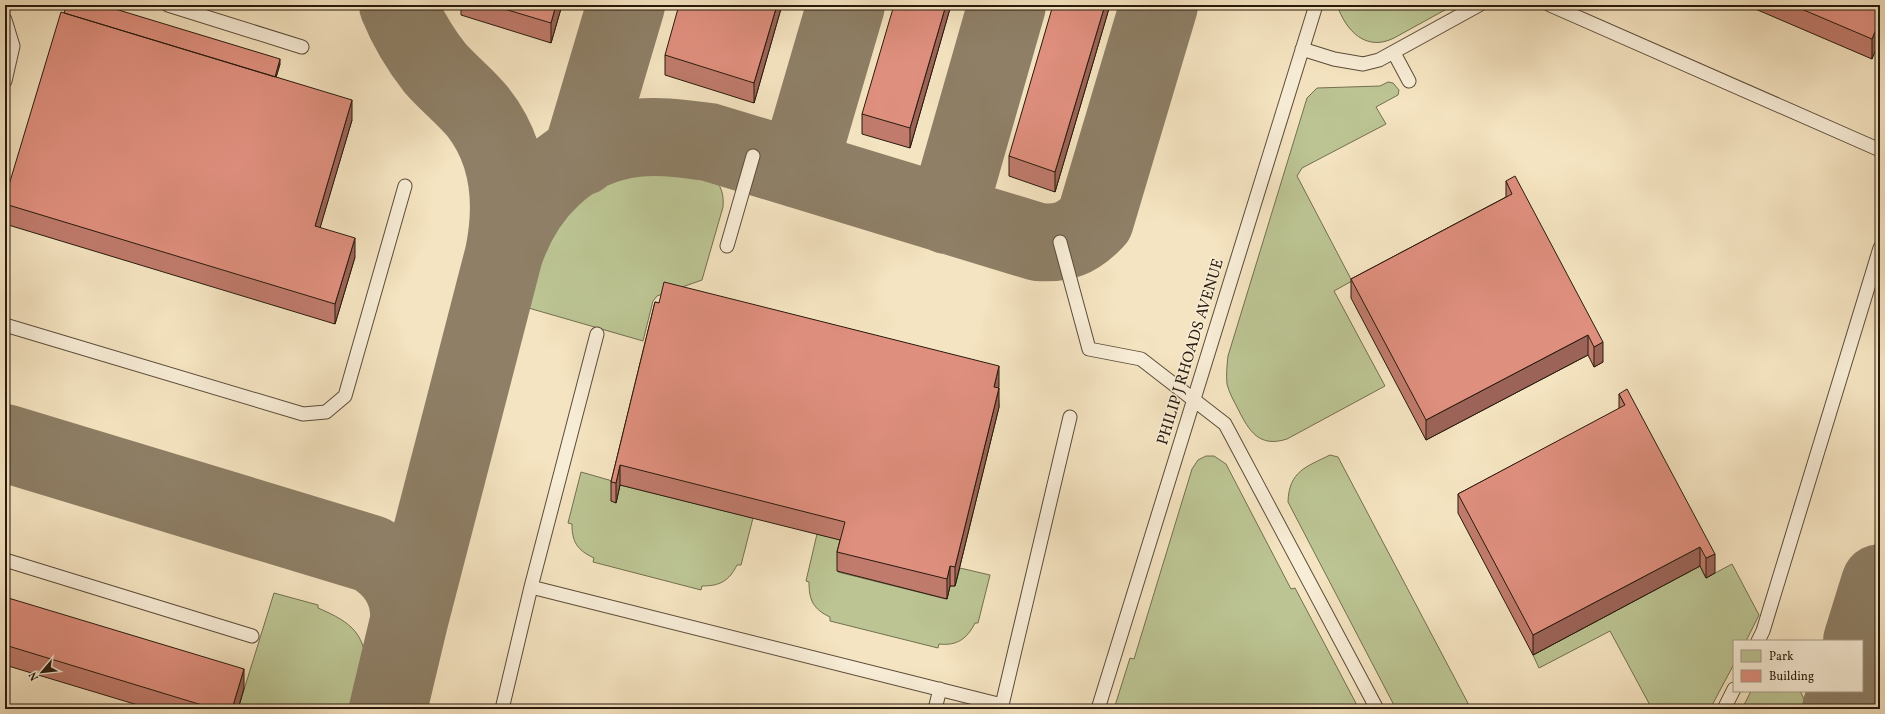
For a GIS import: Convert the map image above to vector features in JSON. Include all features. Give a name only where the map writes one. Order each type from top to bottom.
[{"type":"lane","points":[[168,5],[302,46]]},
{"type":"lane","name":"PHILIP J RHOADS AVENUE","points":[[1098,709],[1316,5]]},
{"type":"lane","points":[[1302,49],[1334,59],[1363,64],[1379,60],[1394,53],[1479,5]]},
{"type":"lane","points":[[1550,5],[1880,150]]},
{"type":"lane","points":[[5,20],[13,46],[5,81]]},
{"type":"lane","points":[[1394,53],[1409,81]]},
{"type":"lane","points":[[727,246],[753,156]]},
{"type":"lane","points":[[5,325],[303,414],[326,412],[345,396],[405,186]]},
{"type":"lane","points":[[1060,242],[1089,349],[1141,359],[1194,398],[1225,424],[1377,709]]},
{"type":"lane","points":[[1758,640],[1763,631],[1880,248]]},
{"type":"lane","points":[[502,709],[531,587],[597,334]]},
{"type":"lane","points":[[531,587],[1002,705],[1070,417]]},
{"type":"lane","points":[[5,560],[252,636]]},
{"type":"lane","points":[[934,709],[940,689]]},
{"type":"lane","points":[[1724,709],[1733,691]]},
{"type":"green space","points":[[1337,5],[1454,5],[1394,38],[1384,42],[1375,42],[1366,41],[1352,31]]},
{"type":"green space","points":[[1388,82],[1393,83],[1399,90],[1398,95],[1376,107],[1386,124],[1302,168],[1297,176],[1352,281],[1334,291],[1385,386],[1287,439],[1269,441],[1262,439],[1256,436],[1246,424],[1229,391],[1227,384],[1228,356],[1307,98],[1317,88],[1380,86]]},
{"type":"green space","points":[[672,164],[700,171],[715,180],[720,187],[723,196],[723,207],[702,280],[657,296],[653,301],[643,341],[525,307],[539,259],[536,257],[542,241],[558,213],[569,201],[594,181],[610,174],[626,169],[649,165]]},
{"type":"green space","points":[[1330,455],[1338,457],[1471,709],[1396,709],[1288,502],[1292,483],[1300,471]]},
{"type":"green space","points":[[1206,456],[1214,456],[1226,464],[1291,589],[1295,588],[1359,709],[1114,709],[1130,658],[1134,659],[1192,469],[1198,460]]},
{"type":"green space","points":[[581,472],[616,482],[611,501],[616,502],[620,485],[753,518],[741,565],[737,565],[731,575],[723,582],[714,585],[702,586],[701,590],[593,562],[594,558],[583,552],[574,541],[572,524],[568,523]]},
{"type":"green space","points":[[817,534],[845,541],[838,572],[946,599],[950,586],[955,586],[960,568],[990,575],[978,623],[975,623],[969,633],[961,640],[951,644],[939,644],[938,648],[830,621],[830,617],[820,611],[813,603],[810,594],[809,582],[806,581]]},
{"type":"green space","points":[[1732,564],[1759,615],[1746,640],[1733,640],[1733,666],[1710,709],[1652,709],[1610,631],[1539,668],[1533,655],[1700,566],[1706,578]]},
{"type":"green space","points":[[274,593],[318,605],[318,608],[340,619],[349,625],[355,632],[364,649],[367,674],[369,674],[361,709],[238,709]]},
{"type":"green space","points":[[1750,692],[1800,692],[1807,705],[1806,709],[1742,709]]},
{"type":"building","points":[[67,5],[102,5],[280,59],[275,77],[64,13]]},
{"type":"building","points":[[491,5],[556,5],[551,23]]},
{"type":"building","points":[[679,5],[777,5],[754,83],[665,55]]},
{"type":"building","points":[[894,5],[946,5],[910,128],[862,114]]},
{"type":"building","points":[[1053,5],[1105,5],[1055,172],[1009,156]]},
{"type":"building","points":[[1792,5],[1880,5],[1880,20],[1872,39]]},
{"type":"building","points":[[61,12],[352,100],[315,226],[355,238],[335,304],[5,204],[5,198]]},
{"type":"building","points":[[1515,176],[1603,342],[1594,347],[1588,335],[1426,420],[1351,279],[1512,194],[1506,181]]},
{"type":"building","points":[[664,282],[999,366],[994,387],[999,388],[955,567],[950,566],[947,579],[837,552],[845,522],[620,465],[616,483],[611,482],[655,302],[659,303]]},
{"type":"building","points":[[1627,389],[1715,554],[1706,558],[1700,547],[1533,635],[1458,494],[1625,405],[1619,394]]},
{"type":"building","points":[[5,597],[244,669],[232,709],[215,709],[5,645]]},
{"type":"taxiway","points":[[388,709],[409,621],[504,254],[509,217],[509,198],[503,162],[489,128],[473,106],[440,74],[429,61],[410,30],[398,5]]},
{"type":"taxiway","points":[[581,157],[626,5]]},
{"type":"taxiway","points":[[798,169],[846,5]]},
{"type":"taxiway","points":[[947,215],[1007,5]]},
{"type":"taxiway","points":[[504,254],[513,232],[524,212],[537,193],[553,176],[571,162],[590,151],[612,143],[636,138],[654,137],[709,142],[1038,242],[1055,242],[1069,239],[1082,232],[1095,220],[1159,5]]},
{"type":"taxiway","points":[[5,443],[371,554],[395,573],[404,590],[407,600],[409,621]]},
{"type":"taxiway","points":[[1862,640],[1880,583]]},
{"type":"taxiway","points":[[1841,709],[1847,692]]}]
